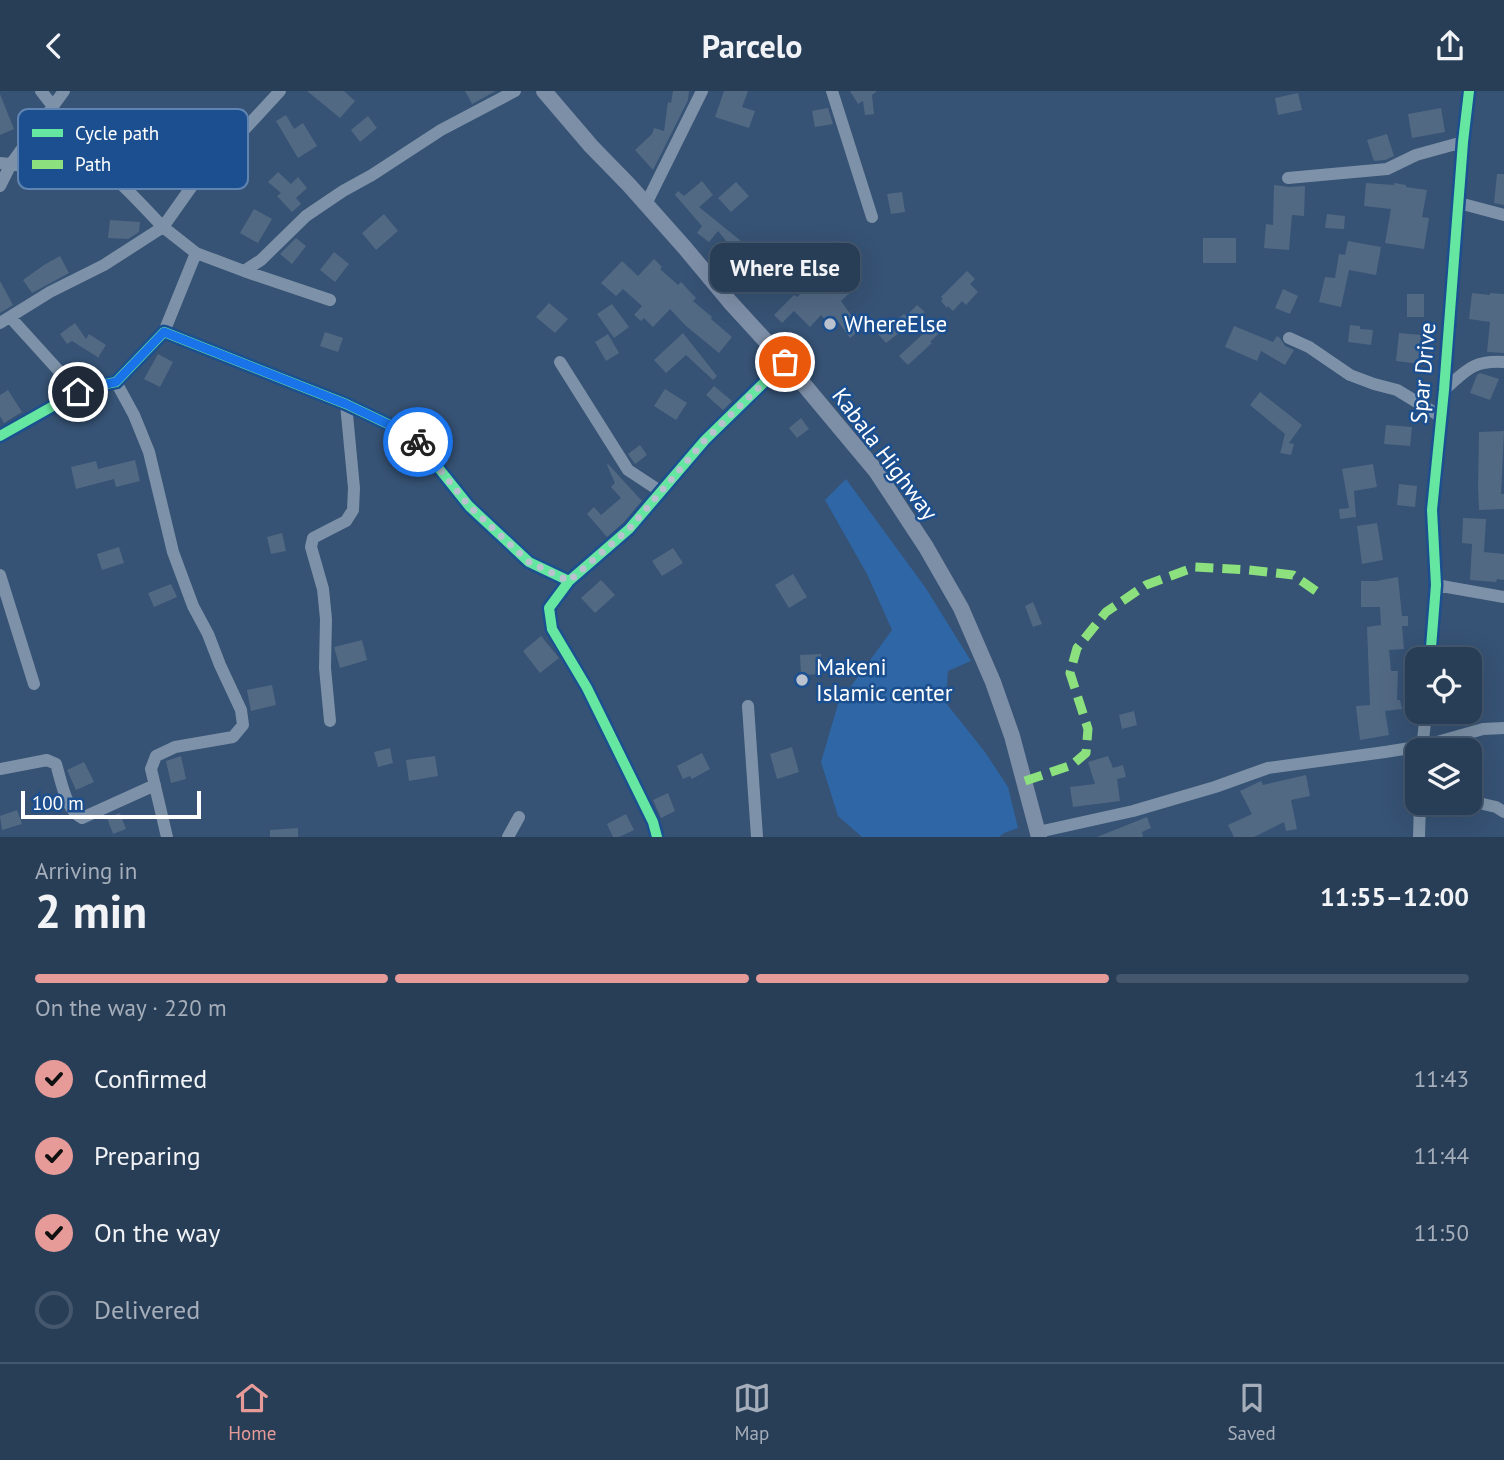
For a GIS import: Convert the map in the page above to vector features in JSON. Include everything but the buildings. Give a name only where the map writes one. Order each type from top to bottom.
[{"type":"main road","name":"Kabala Highway","points":[[544,91],[785,362],[876,471],[926,547],[961,608],[993,682],[1012,736],[1038,835]]},
{"type":"street","points":[[41,91],[52,105]]},
{"type":"street","points":[[49,109],[64,91]]},
{"type":"street","points":[[248,126],[280,91]]},
{"type":"street","points":[[244,271],[261,260],[306,216],[343,191],[442,130],[515,91]]},
{"type":"street","points":[[646,204],[702,91]]},
{"type":"street","points":[[832,91],[872,217]]},
{"type":"street","name":"Spar Drive","points":[[1431,647],[1436,585],[1432,510],[1469,91]]},
{"type":"street","points":[[1288,177],[1387,169],[1416,155],[1463,142]]},
{"type":"street","points":[[0,187],[6,163],[18,148]]},
{"type":"street","points":[[124,189],[163,227],[196,253],[330,300]]},
{"type":"street","points":[[78,392],[5,320],[50,292],[104,265],[163,227],[190,189]]},
{"type":"street","points":[[1459,203],[1504,215]]},
{"type":"street","points":[[0,436],[78,392],[116,382],[164,332],[196,253]]},
{"type":"street","points":[[164,332],[346,404],[413,436],[469,506],[529,562],[569,581]]},
{"type":"street","points":[[1289,338],[1309,347],[1350,375],[1397,390],[1440,416]]},
{"type":"street","points":[[1444,390],[1477,364],[1489,361],[1504,362]]},
{"type":"street","points":[[560,362],[628,470],[660,491]]},
{"type":"street","points":[[657,837],[653,822],[587,688],[552,629],[549,608],[569,581],[629,529],[705,440],[785,362]]},
{"type":"street","points":[[116,382],[134,415],[149,452],[173,552],[193,606],[241,710],[243,725],[233,737],[175,747],[156,756],[151,769],[167,837]]},
{"type":"street","points":[[330,721],[325,668],[323,589],[311,547],[313,538],[346,521],[353,510],[354,488],[346,404]]},
{"type":"street","points":[[0,575],[34,684]]},
{"type":"street","points":[[1436,585],[1504,597]]},
{"type":"street","points":[[748,705],[757,837]]},
{"type":"street","points":[[1455,738],[1483,729],[1504,728]]},
{"type":"street","points":[[1038,835],[1133,811],[1268,768],[1405,750]]},
{"type":"street","points":[[0,769],[47,759],[56,764],[70,808],[75,815],[82,818],[155,785]]},
{"type":"street","points":[[1482,804],[1504,812]]},
{"type":"street","points":[[1419,837],[1420,815]]},
{"type":"street","points":[[508,837],[519,817]]},
{"type":"shaded area","points":[[846,479],[925,587],[971,661],[948,671],[946,703],[985,752],[1008,787],[1018,828],[999,837],[862,837],[838,816],[821,762],[838,704],[892,630],[867,574],[825,500]]},
{"type":"marked path","points":[[1025,781],[1072,765],[1086,753],[1088,729],[1070,673],[1077,648],[1106,612],[1146,585],[1195,567],[1293,575],[1316,591]]},
{"type":"cycle path","points":[[1431,647],[1436,585],[1432,510],[1469,91]]},
{"type":"cycle path","points":[[0,436],[78,392],[116,382],[164,332],[346,404],[413,436],[469,506],[529,562],[569,581]]},
{"type":"cycle path","points":[[657,837],[653,822],[587,688],[552,629],[549,608],[569,581],[629,529],[705,440],[785,362]]},
{"type":"way so far","points":[[418,442],[469,506],[529,562],[569,581],[629,529],[705,440],[785,362]]},
{"type":"place","name":"WhereElse","points":[[830,324]]},
{"type":"place","name":"Where Else","points":[[785,362]]},
{"type":"place","name":"Makeni Islamic center","points":[[802,680]]},
{"type":"route","points":[[78,392],[116,382],[164,332],[346,404],[413,436],[418,442]]}]
